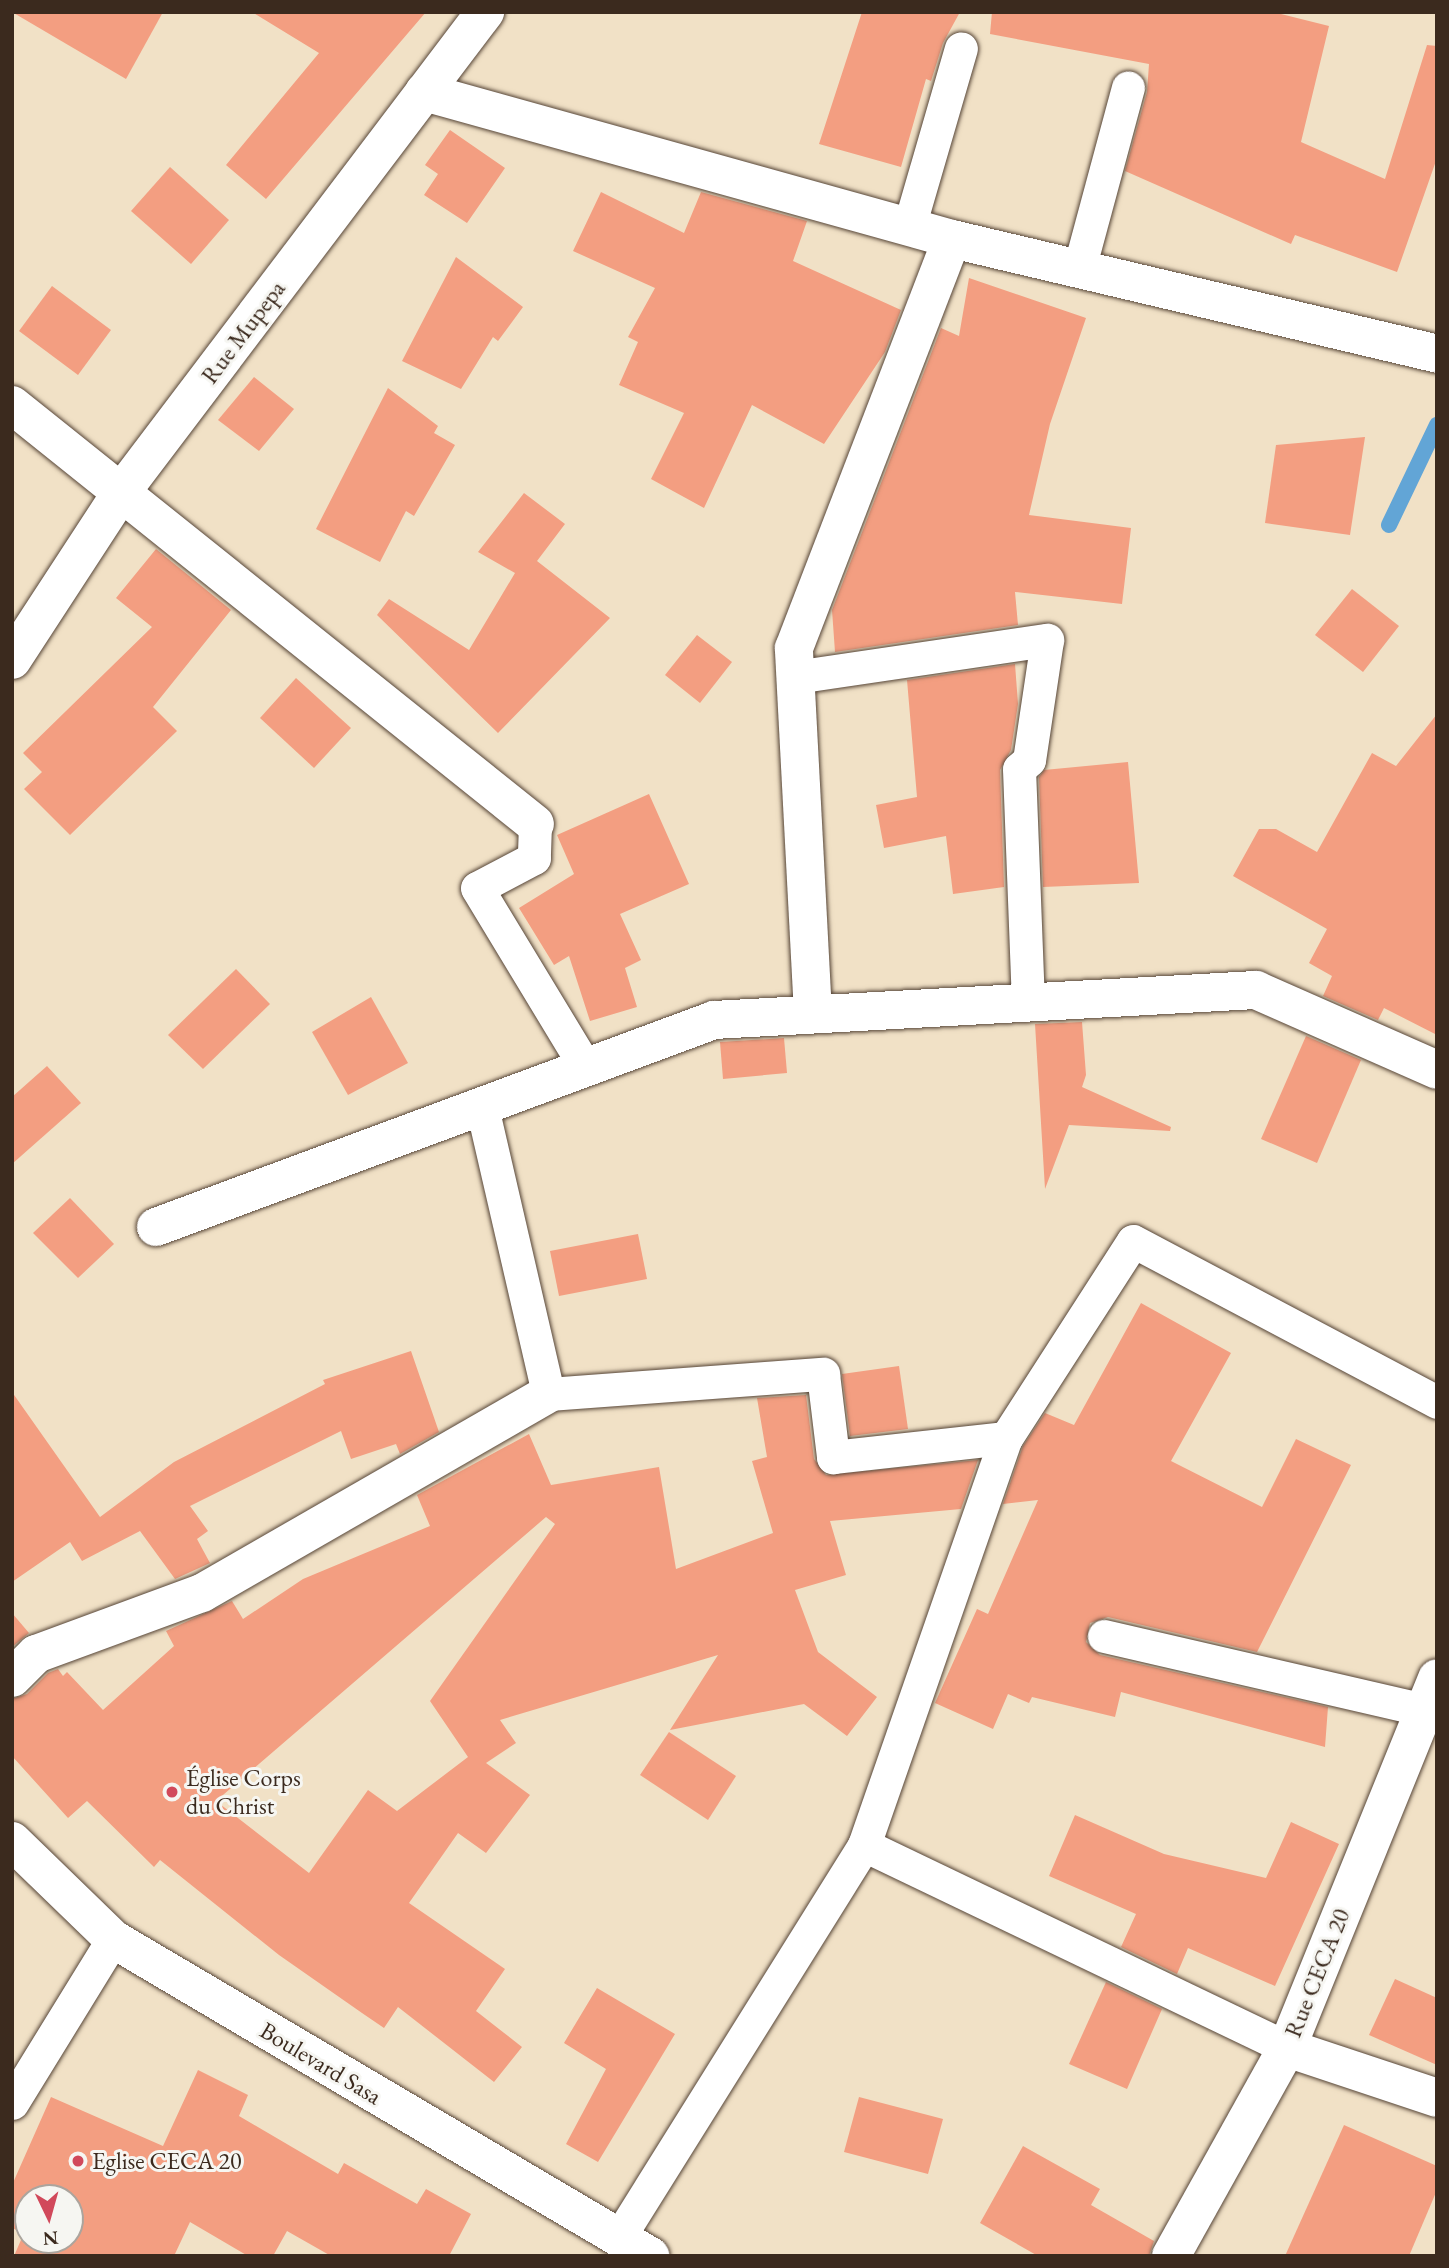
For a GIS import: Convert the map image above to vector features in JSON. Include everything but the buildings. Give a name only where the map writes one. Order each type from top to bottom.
[{"type":"street","name":"Rue Mupepa","points":[[12,660],[123,490],[424,92],[466,19]]},
{"type":"street","points":[[424,92],[952,239],[1437,354]]},
{"type":"street","points":[[813,1014],[794,648],[952,239]]},
{"type":"street","points":[[12,405],[123,490],[535,824]]},
{"type":"street","points":[[156,1227],[715,1020],[1256,990],[1437,1070]]},
{"type":"street","points":[[12,1678],[36,1654],[202,1593],[548,1394]]},
{"type":"street","name":"Rue CECA 20","points":[[1171,2256],[1287,2048],[1430,1694]]},
{"type":"street","name":"Boulevard Sasa","points":[[12,1842],[113,1939],[634,2247]]},
{"type":"street","points":[[1287,2048],[1437,2098]]},
{"type":"lane","points":[[909,227],[961,48]]},
{"type":"lane","points":[[1079,269],[1128,87]]},
{"type":"lane","points":[[795,677],[1047,640],[1029,760],[1019,769],[1028,1003]]},
{"type":"lane","points":[[535,824],[534,858],[477,888],[586,1068]]},
{"type":"lane","points":[[482,1107],[548,1394],[823,1374],[833,1457],[1006,1438]]},
{"type":"lane","points":[[634,2247],[864,1845],[1006,1438],[1133,1241],[1437,1402]]},
{"type":"lane","points":[[1104,1636],[1430,1694]]},
{"type":"lane","points":[[864,1845],[1287,2048]]},
{"type":"lane","points":[[12,2103],[113,1939]]},
{"type":"waterway","points":[[1389,525],[1437,425]]},
{"type":"place","name":"Église Corps du Christ","points":[[172,1792]]},
{"type":"place","name":"Eglise CECA 20","points":[[78,2161]]}]
